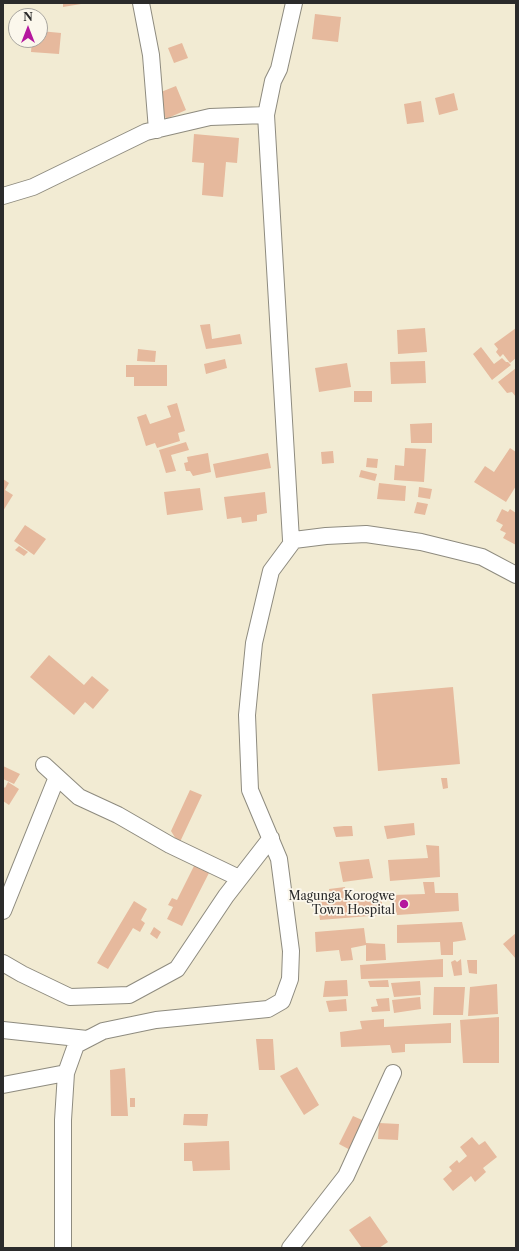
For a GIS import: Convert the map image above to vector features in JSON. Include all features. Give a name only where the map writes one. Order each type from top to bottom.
[{"type":"street","points":[[141,3],[151,55],[157,130]]},
{"type":"street","points":[[294,3],[279,69],[273,81],[266,115],[291,540],[294,540]]},
{"type":"street","points":[[3,196],[33,187],[146,132],[210,117],[266,115]]},
{"type":"street","points":[[63,1248],[63,1120],[66,1074],[76,1045],[103,1031],[156,1020],[268,1009],[282,1002],[290,979],[291,951],[279,859],[250,790],[247,715],[254,643],[271,571],[294,540],[326,536],[366,534],[421,542],[482,557],[516,575]]},
{"type":"street","points":[[44,765],[79,797],[118,815],[170,845],[239,878]]},
{"type":"street","points":[[3,911],[56,777]]},
{"type":"street","points":[[3,964],[70,997],[129,996],[177,969],[226,896],[270,838]]},
{"type":"street","points":[[3,1030],[87,1039]]},
{"type":"street","points":[[290,1248],[346,1176],[393,1073]]},
{"type":"street","points":[[3,1086],[66,1074]]},
{"type":"building","points":[[63,3],[81,3],[81,4],[63,7]]},
{"type":"building","points":[[315,14],[341,17],[338,42],[312,39]]},
{"type":"building","points":[[48,32],[61,33],[59,54],[31,52],[31,48],[48,48]]},
{"type":"building","points":[[182,43],[188,58],[174,63],[168,48]]},
{"type":"building","points":[[176,86],[186,110],[166,119],[156,94]]},
{"type":"building","points":[[454,93],[458,110],[439,115],[435,98]]},
{"type":"building","points":[[421,101],[424,122],[407,124],[404,104]]},
{"type":"building","points":[[194,134],[239,138],[237,163],[226,162],[223,197],[202,195],[204,163],[192,162]]},
{"type":"building","points":[[210,324],[212,339],[240,334],[242,344],[206,349],[200,325]]},
{"type":"building","points":[[425,328],[427,352],[398,354],[397,330]]},
{"type":"building","points":[[516,328],[516,358],[510,363],[503,354],[500,357],[496,352],[498,349],[494,344]]},
{"type":"building","points":[[481,347],[494,364],[502,358],[511,365],[492,380],[473,354]]},
{"type":"building","points":[[138,349],[156,351],[155,362],[137,361]]},
{"type":"building","points":[[225,359],[227,368],[206,374],[204,364]]},
{"type":"building","points":[[425,361],[426,383],[391,384],[390,362]]},
{"type":"building","points":[[347,363],[351,387],[319,392],[315,368]]},
{"type":"building","points":[[126,365],[167,365],[167,386],[134,386],[134,377],[126,377]]},
{"type":"building","points":[[516,368],[516,397],[512,392],[507,393],[498,382]]},
{"type":"building","points":[[354,391],[372,391],[372,402],[354,402]]},
{"type":"building","points":[[177,403],[185,431],[178,433],[180,441],[157,448],[155,443],[146,446],[137,417],[146,414],[150,424],[171,417],[167,406]]},
{"type":"building","points":[[432,423],[432,443],[411,443],[410,424]]},
{"type":"building","points":[[186,442],[189,450],[171,455],[176,471],[166,473],[159,450]]},
{"type":"building","points":[[405,448],[426,449],[424,482],[394,480],[395,465],[404,466]]},
{"type":"building","points":[[510,448],[516,452],[516,486],[506,502],[474,482],[485,466],[494,472]]},
{"type":"building","points":[[333,451],[334,463],[322,464],[321,452]]},
{"type":"building","points":[[208,453],[211,472],[193,476],[190,471],[186,471],[184,463],[188,462],[187,457]]},
{"type":"building","points":[[268,453],[271,468],[216,478],[213,464]]},
{"type":"building","points":[[367,458],[378,459],[377,468],[366,467]]},
{"type":"building","points":[[361,470],[377,474],[375,481],[359,477]]},
{"type":"building","points":[[3,479],[9,483],[5,490],[13,495],[3,511]]},
{"type":"building","points":[[379,483],[406,486],[405,501],[377,499]]},
{"type":"building","points":[[419,487],[432,489],[430,499],[418,497]]},
{"type":"building","points":[[200,488],[203,510],[167,515],[164,492]]},
{"type":"building","points":[[265,492],[267,513],[257,515],[257,521],[242,523],[241,517],[227,519],[224,497]]},
{"type":"building","points":[[417,502],[428,504],[425,515],[414,513]]},
{"type":"building","points":[[502,509],[508,512],[510,509],[516,513],[516,545],[503,538],[506,533],[500,530],[503,525],[496,521]]},
{"type":"building","points":[[25,525],[46,539],[34,555],[14,541]]},
{"type":"building","points":[[19,546],[28,552],[24,556],[15,550]]},
{"type":"building","points":[[49,655],[84,685],[92,676],[109,690],[93,709],[85,702],[74,715],[30,677]]},
{"type":"building","points":[[453,687],[460,764],[378,771],[372,694]]},
{"type":"building","points":[[3,766],[20,774],[14,784],[3,779]]},
{"type":"building","points":[[441,778],[447,778],[448,788],[443,789]]},
{"type":"building","points":[[8,782],[19,789],[9,805],[3,801],[3,786],[5,788]]},
{"type":"building","points":[[190,790],[202,795],[179,844],[171,831]]},
{"type":"building","points":[[414,823],[415,835],[387,839],[384,826]]},
{"type":"building","points":[[352,826],[353,836],[336,837],[333,827]]},
{"type":"building","points":[[426,845],[439,846],[440,877],[390,881],[388,860],[428,858]]},
{"type":"building","points":[[369,859],[373,878],[343,882],[339,862]]},
{"type":"building","points":[[197,860],[212,867],[182,926],[167,919],[173,907],[168,905],[172,898],[177,900]]},
{"type":"building","points":[[423,882],[434,882],[435,893],[458,893],[459,911],[397,915],[392,895],[425,894]]},
{"type":"building","points":[[345,887],[346,900],[382,898],[382,915],[320,920],[317,901],[331,900],[329,889]]},
{"type":"building","points":[[134,901],[147,909],[141,920],[145,923],[140,932],[133,928],[108,969],[97,963]]},
{"type":"building","points":[[462,922],[466,940],[453,942],[453,955],[441,955],[440,942],[397,943],[397,925]]},
{"type":"building","points":[[154,927],[161,932],[157,939],[150,934]]},
{"type":"building","points":[[364,928],[366,943],[385,944],[386,960],[366,961],[366,945],[351,948],[353,960],[341,961],[339,950],[316,952],[315,932]]},
{"type":"building","points":[[516,933],[516,959],[503,944]]},
{"type":"building","points":[[443,959],[443,977],[361,979],[360,965]]},
{"type":"building","points":[[461,959],[462,975],[454,976],[451,962],[455,960],[457,962]]},
{"type":"building","points":[[467,960],[477,960],[477,974],[469,973]]},
{"type":"building","points":[[347,980],[348,996],[323,997],[325,981]]},
{"type":"building","points":[[388,980],[389,987],[370,987],[368,981]]},
{"type":"building","points":[[420,981],[421,995],[394,997],[391,983]]},
{"type":"building","points":[[497,984],[498,1014],[468,1016],[470,987]]},
{"type":"building","points":[[434,987],[465,987],[463,1015],[433,1015]]},
{"type":"building","points":[[420,997],[421,1009],[394,1013],[392,1000]]},
{"type":"building","points":[[389,998],[390,1011],[372,1012],[371,1007],[378,1006],[376,999]]},
{"type":"building","points":[[346,999],[347,1011],[329,1012],[326,1001]]},
{"type":"building","points":[[499,1017],[499,1063],[463,1063],[460,1020]]},
{"type":"building","points":[[384,1019],[384,1027],[451,1023],[451,1043],[405,1044],[405,1052],[392,1053],[390,1045],[341,1047],[340,1032],[362,1029],[360,1021]]},
{"type":"building","points":[[256,1039],[273,1039],[275,1070],[259,1070]]},
{"type":"building","points":[[297,1067],[319,1105],[304,1115],[280,1076]]},
{"type":"building","points":[[125,1068],[128,1116],[111,1116],[110,1070]]},
{"type":"building","points":[[130,1098],[135,1098],[135,1107],[130,1107]]},
{"type":"building","points":[[184,1114],[208,1114],[207,1126],[183,1125]]},
{"type":"building","points":[[353,1116],[369,1123],[354,1152],[339,1144]]},
{"type":"building","points":[[379,1123],[399,1124],[398,1140],[378,1139]]},
{"type":"building","points":[[472,1137],[479,1145],[485,1141],[497,1157],[483,1168],[486,1172],[475,1182],[471,1176],[453,1191],[443,1179],[452,1171],[449,1167],[457,1160],[459,1163],[467,1156],[460,1147]]},
{"type":"building","points":[[229,1141],[230,1170],[193,1171],[192,1161],[184,1161],[184,1143]]},
{"type":"building","points":[[370,1216],[388,1242],[379,1248],[362,1248],[349,1230]]},
{"type":"place","name":"Magunga Korogwe Town Hospital","points":[[404,904]]}]
